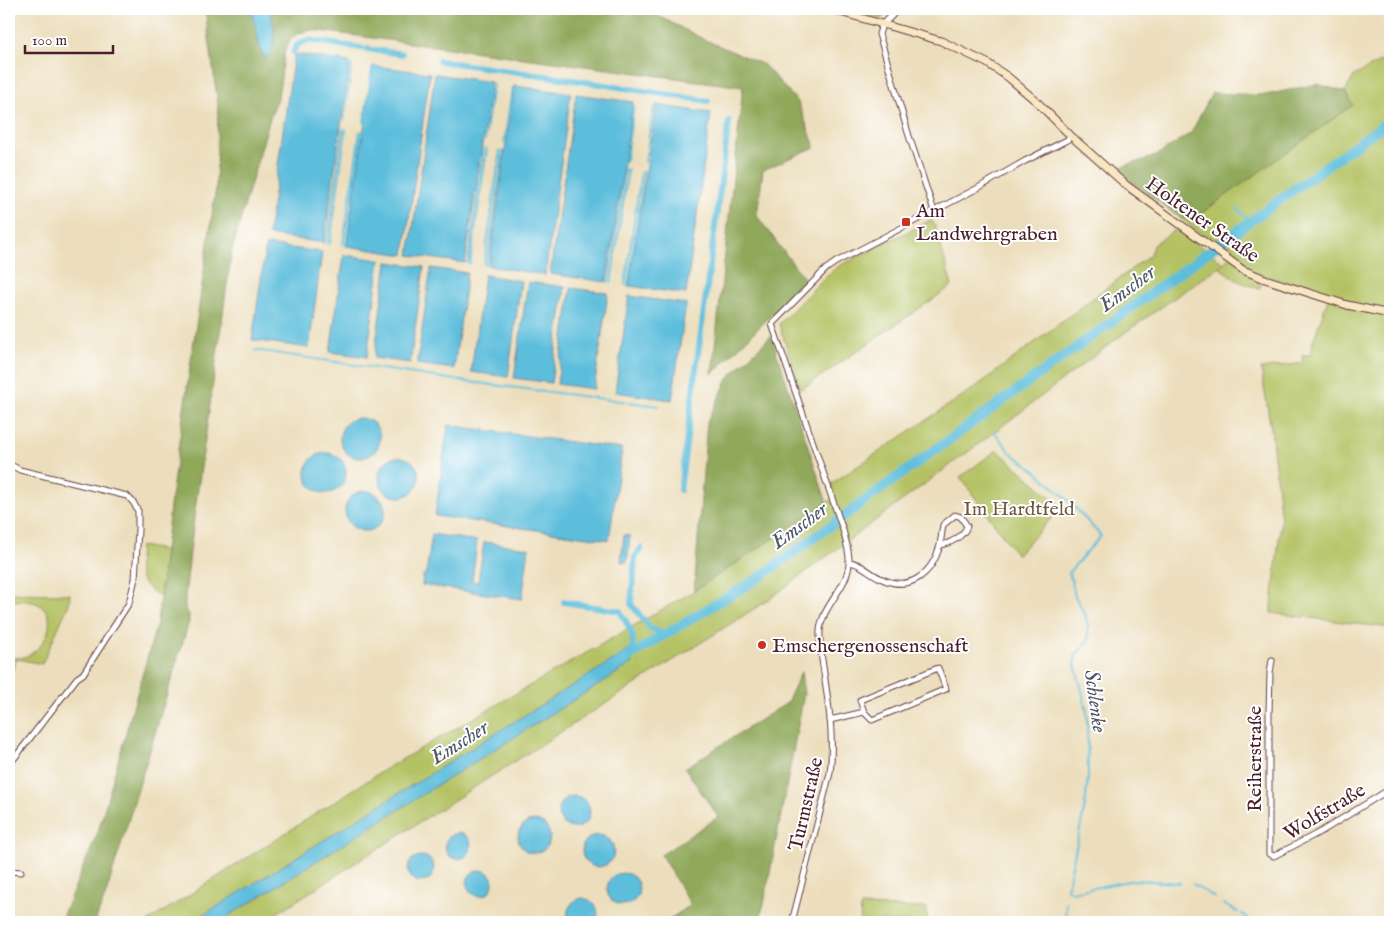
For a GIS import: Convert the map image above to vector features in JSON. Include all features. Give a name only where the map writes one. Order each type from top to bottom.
[{"type":"main road","name":"Holtener Straße","points":[[830,9],[942,41],[981,59],[1000,71],[1022,88],[1071,136],[1126,185],[1243,270],[1265,280],[1347,305],[1390,314]]},
{"type":"street","points":[[898,9],[882,25],[879,34],[909,136],[934,211]]},
{"type":"street","points":[[940,545],[947,544],[965,532],[967,526],[961,517],[955,516],[943,525],[940,545],[935,559],[928,569],[916,580],[906,584],[889,582],[878,578],[855,562],[849,562],[849,552],[843,530],[772,324],[836,262],[978,188],[1067,140],[1071,136]]},
{"type":"street","points":[[9,464],[20,470],[127,496],[138,511],[136,579],[129,603],[83,674],[77,678],[9,765]]},
{"type":"street","name":"Turmstraße","points":[[792,922],[830,773],[833,737],[820,632],[825,612],[844,583],[849,562]]},
{"type":"street","name":"Reiherstraße","points":[[1271,856],[1268,851],[1270,673],[1272,660]]},
{"type":"street","points":[[938,668],[946,689],[872,720],[864,712],[860,700],[938,668]]},
{"type":"street","points":[[830,720],[864,712]]},
{"type":"street","name":"Wolfstraße","points":[[1271,856],[1284,852],[1315,835],[1390,789]]},
{"type":"street","points":[[9,871],[21,872]]},
{"type":"green space","points":[[205,9],[645,9],[703,39],[764,65],[798,102],[815,147],[763,170],[757,216],[806,281],[712,374],[743,87],[312,30],[297,34],[290,40],[285,50],[278,97],[270,118],[232,249],[194,517],[185,597],[185,609],[189,614],[189,622],[105,897],[95,922],[60,922],[98,832],[157,623],[171,498],[216,188],[218,105]]},
{"type":"green space","points":[[849,9],[890,9],[881,19]]},
{"type":"green space","points":[[1390,56],[1390,628],[1271,613],[1281,520],[1271,429],[1261,369],[1303,363],[1302,356],[1312,354],[1311,347],[1329,296],[1265,276],[1259,289],[1238,281],[1220,268],[1223,264],[1123,334],[768,600],[263,922],[147,922],[387,768],[694,591],[835,497],[831,484],[977,386],[1150,255],[1153,245],[1176,229],[1224,263],[1232,254],[1227,254],[1180,218],[1193,219],[1352,105],[1345,92],[1354,76]]},
{"type":"green space","points":[[1317,84],[1345,92],[1353,105],[1193,219],[1180,218],[1115,169],[1156,156],[1191,133],[1212,93],[1266,95]]},
{"type":"green space","points":[[931,220],[935,225],[952,286],[800,389],[779,324],[826,276],[839,266]]},
{"type":"green space","points":[[771,336],[827,503],[694,591],[707,422],[729,377]]},
{"type":"green space","name":"Im Hardtfeld","points":[[997,450],[1062,507],[1017,555],[960,477]]},
{"type":"green space","points":[[140,546],[165,550],[160,596],[142,581],[139,569]]},
{"type":"green space","points":[[9,593],[70,594],[69,604],[42,664],[17,659],[9,678],[9,657],[21,658],[32,653],[40,646],[46,636],[49,625],[48,615],[43,607],[29,601],[9,601]]},
{"type":"green space","points":[[801,672],[804,694],[764,904],[758,922],[665,922],[691,905],[661,855],[718,817],[685,768],[787,703]]},
{"type":"green space","points":[[861,906],[927,908],[927,922],[860,922]]},
{"type":"water","points":[[251,9],[269,9],[273,21],[274,39],[268,57],[264,57],[261,51]]},
{"type":"water","points":[[294,54],[350,62],[324,243],[268,235]]},
{"type":"water","points":[[373,66],[430,73],[404,255],[347,246]]},
{"type":"water","points":[[435,74],[491,82],[465,263],[409,255]]},
{"type":"water","points":[[514,86],[571,93],[545,275],[489,266]]},
{"type":"water","points":[[576,94],[633,102],[606,282],[550,274]]},
{"type":"water","points":[[656,105],[711,113],[686,294],[629,286]]},
{"type":"water","points":[[266,245],[322,252],[309,348],[252,340]]},
{"type":"water","points":[[344,255],[380,260],[367,357],[330,352]]},
{"type":"water","points":[[387,262],[424,267],[410,363],[374,358]]},
{"type":"water","points":[[431,268],[467,273],[454,369],[417,364]]},
{"type":"water","points":[[484,275],[521,281],[508,377],[471,372]]},
{"type":"water","points":[[528,282],[565,287],[551,383],[514,378]]},
{"type":"water","points":[[571,288],[608,293],[594,389],[557,384]]},
{"type":"water","points":[[629,296],[686,304],[672,400],[615,392]]},
{"type":"water","points":[[364,418],[371,421],[377,427],[380,438],[379,446],[371,455],[364,458],[356,458],[349,455],[341,446],[340,434],[343,427],[352,419]]},
{"type":"water","points":[[448,425],[622,449],[609,540],[435,516]]},
{"type":"water","points":[[330,453],[337,456],[343,462],[346,473],[345,481],[337,490],[330,493],[322,493],[315,490],[307,481],[306,469],[309,462],[318,454]]},
{"type":"water","points":[[403,457],[410,460],[416,466],[419,477],[418,485],[410,494],[403,497],[395,497],[388,494],[380,485],[379,473],[382,466],[391,458]]},
{"type":"water","points":[[369,491],[376,494],[382,500],[385,511],[384,519],[376,528],[369,531],[361,531],[354,528],[346,519],[345,507],[348,500],[357,492]]},
{"type":"water","points":[[432,534],[477,541],[472,581],[478,582],[484,542],[529,548],[522,599],[422,585],[423,575],[426,575]]},
{"type":"water","points":[[624,535],[630,536],[627,562],[621,562]]},
{"type":"water","points":[[627,650],[633,663],[219,922],[192,922],[623,654]]},
{"type":"water","points":[[574,796],[580,797],[585,801],[589,806],[589,818],[585,823],[580,827],[574,828],[568,827],[563,823],[559,818],[558,812],[559,806],[563,801],[568,797]]},
{"type":"water","points":[[534,821],[540,822],[545,826],[549,831],[549,843],[545,848],[540,852],[534,853],[528,852],[523,848],[519,843],[518,837],[519,831],[523,826],[528,822]]},
{"type":"water","points":[[458,833],[467,837],[471,846],[467,855],[458,859],[449,855],[445,846],[449,837]]},
{"type":"water","points":[[598,835],[604,836],[609,840],[613,845],[613,857],[609,862],[604,866],[598,867],[592,866],[587,862],[583,857],[582,851],[583,845],[587,840],[592,836]]},
{"type":"water","points":[[421,856],[430,860],[434,869],[430,878],[421,882],[412,878],[408,869],[412,860]]},
{"type":"water","points":[[480,870],[489,874],[493,883],[489,892],[480,896],[471,892],[467,883],[471,874]]},
{"type":"water","points":[[623,873],[629,874],[634,878],[638,883],[638,895],[634,900],[629,904],[623,905],[617,904],[612,900],[608,895],[607,889],[608,883],[612,878],[617,874]]},
{"type":"water","points":[[582,898],[587,899],[596,906],[598,913],[596,922],[569,922],[568,910],[574,901]]},
{"type":"waterway","points":[[293,52],[297,45],[308,40],[361,48]]},
{"type":"waterway","points":[[367,49],[402,54]]},
{"type":"waterway","points":[[439,61],[708,101]]},
{"type":"waterway","points":[[344,120],[352,65]]},
{"type":"waterway","points":[[364,122],[372,68]]},
{"type":"waterway","points":[[485,140],[493,84]]},
{"type":"waterway","points":[[504,142],[512,88]]},
{"type":"waterway","points":[[626,160],[634,105]]},
{"type":"waterway","points":[[645,162],[653,108]]},
{"type":"waterway","name":"Emscher","points":[[618,663],[757,579],[1390,120]]},
{"type":"waterway","points":[[680,490],[729,121]]},
{"type":"waterway","points":[[327,244],[343,129]]},
{"type":"waterway","points":[[330,244],[346,129]]},
{"type":"waterway","points":[[343,245],[360,131]]},
{"type":"waterway","points":[[346,246],[362,132]]},
{"type":"waterway","points":[[468,263],[484,148]]},
{"type":"waterway","points":[[470,264],[487,149]]},
{"type":"waterway","points":[[484,265],[500,151]]},
{"type":"waterway","points":[[487,265],[503,151]]},
{"type":"waterway","points":[[608,282],[625,169]]},
{"type":"waterway","points":[[611,283],[628,169]]},
{"type":"waterway","points":[[628,286],[644,171]]},
{"type":"waterway","points":[[625,285],[641,172]]},
{"type":"waterway","points":[[1237,208],[1250,222]]},
{"type":"waterway","points":[[255,350],[462,381],[659,406]]},
{"type":"waterway","name":"Schlenke","points":[[984,415],[988,420]]},
{"type":"waterway","name":"Schlenke","points":[[994,431],[1010,452],[1037,472],[1070,502],[1101,536],[1069,572],[1075,596],[1085,614],[1088,625],[1088,641],[1075,656],[1075,664],[1087,711],[1088,778],[1085,806],[1067,889],[1072,892],[1134,880],[1180,883]]},
{"type":"waterway","points":[[641,548],[635,558],[631,604],[651,629],[664,634]]},
{"type":"waterway","points":[[564,602],[620,611],[633,637],[630,656]]},
{"type":"waterway","points":[[1193,884],[1215,898]]},
{"type":"waterway","name":"Schlenke","points":[[1065,922],[1066,902]]},
{"type":"waterway","points":[[1223,904],[1238,912]]},
{"type":"waterway","points":[[1242,914],[1253,922]]},
{"type":"place","name":"Am Landwehrgraben","points":[[906,222]]},
{"type":"place","name":"Emschergenossenschaft","points":[[762,645]]}]
